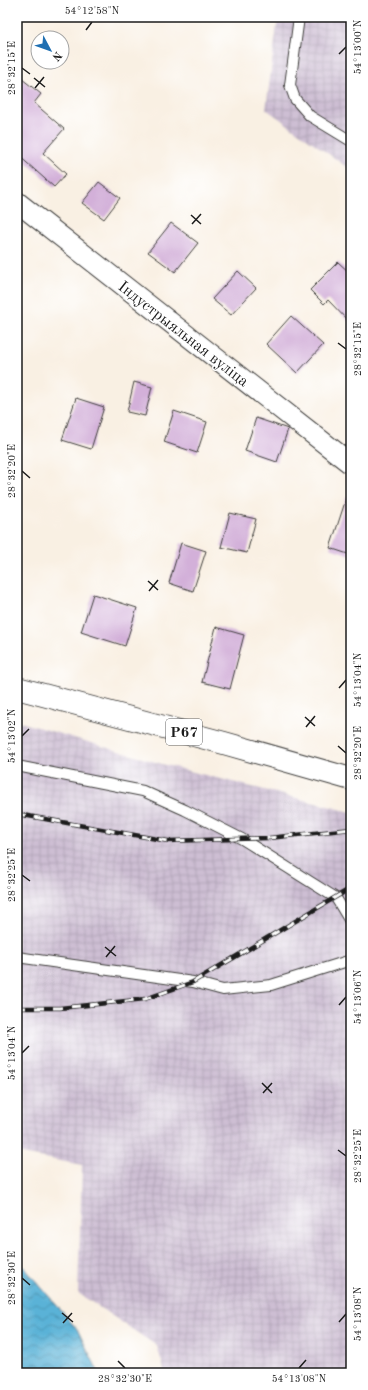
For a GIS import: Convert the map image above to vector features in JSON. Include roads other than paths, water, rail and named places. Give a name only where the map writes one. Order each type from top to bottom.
[{"type":"main road","name":"Р67","points":[[17,688],[224,743],[351,779]]},
{"type":"street","name":"Індустрыяльная вуліца","points":[[17,202],[351,464]]},
{"type":"lane","points":[[299,17],[290,85],[295,99],[310,116],[351,141]]},
{"type":"lane","points":[[17,766],[143,791],[185,810],[242,839],[336,898],[351,923]]},
{"type":"lane","points":[[17,957],[193,982],[223,990],[271,985],[351,960]]},
{"type":"water","points":[[17,1259],[77,1329],[99,1373],[17,1373]]},
{"type":"railway","points":[[17,814],[168,841],[269,838],[351,829]]},
{"type":"railway","points":[[17,1008],[60,1008],[145,999],[193,982],[351,888]]}]
